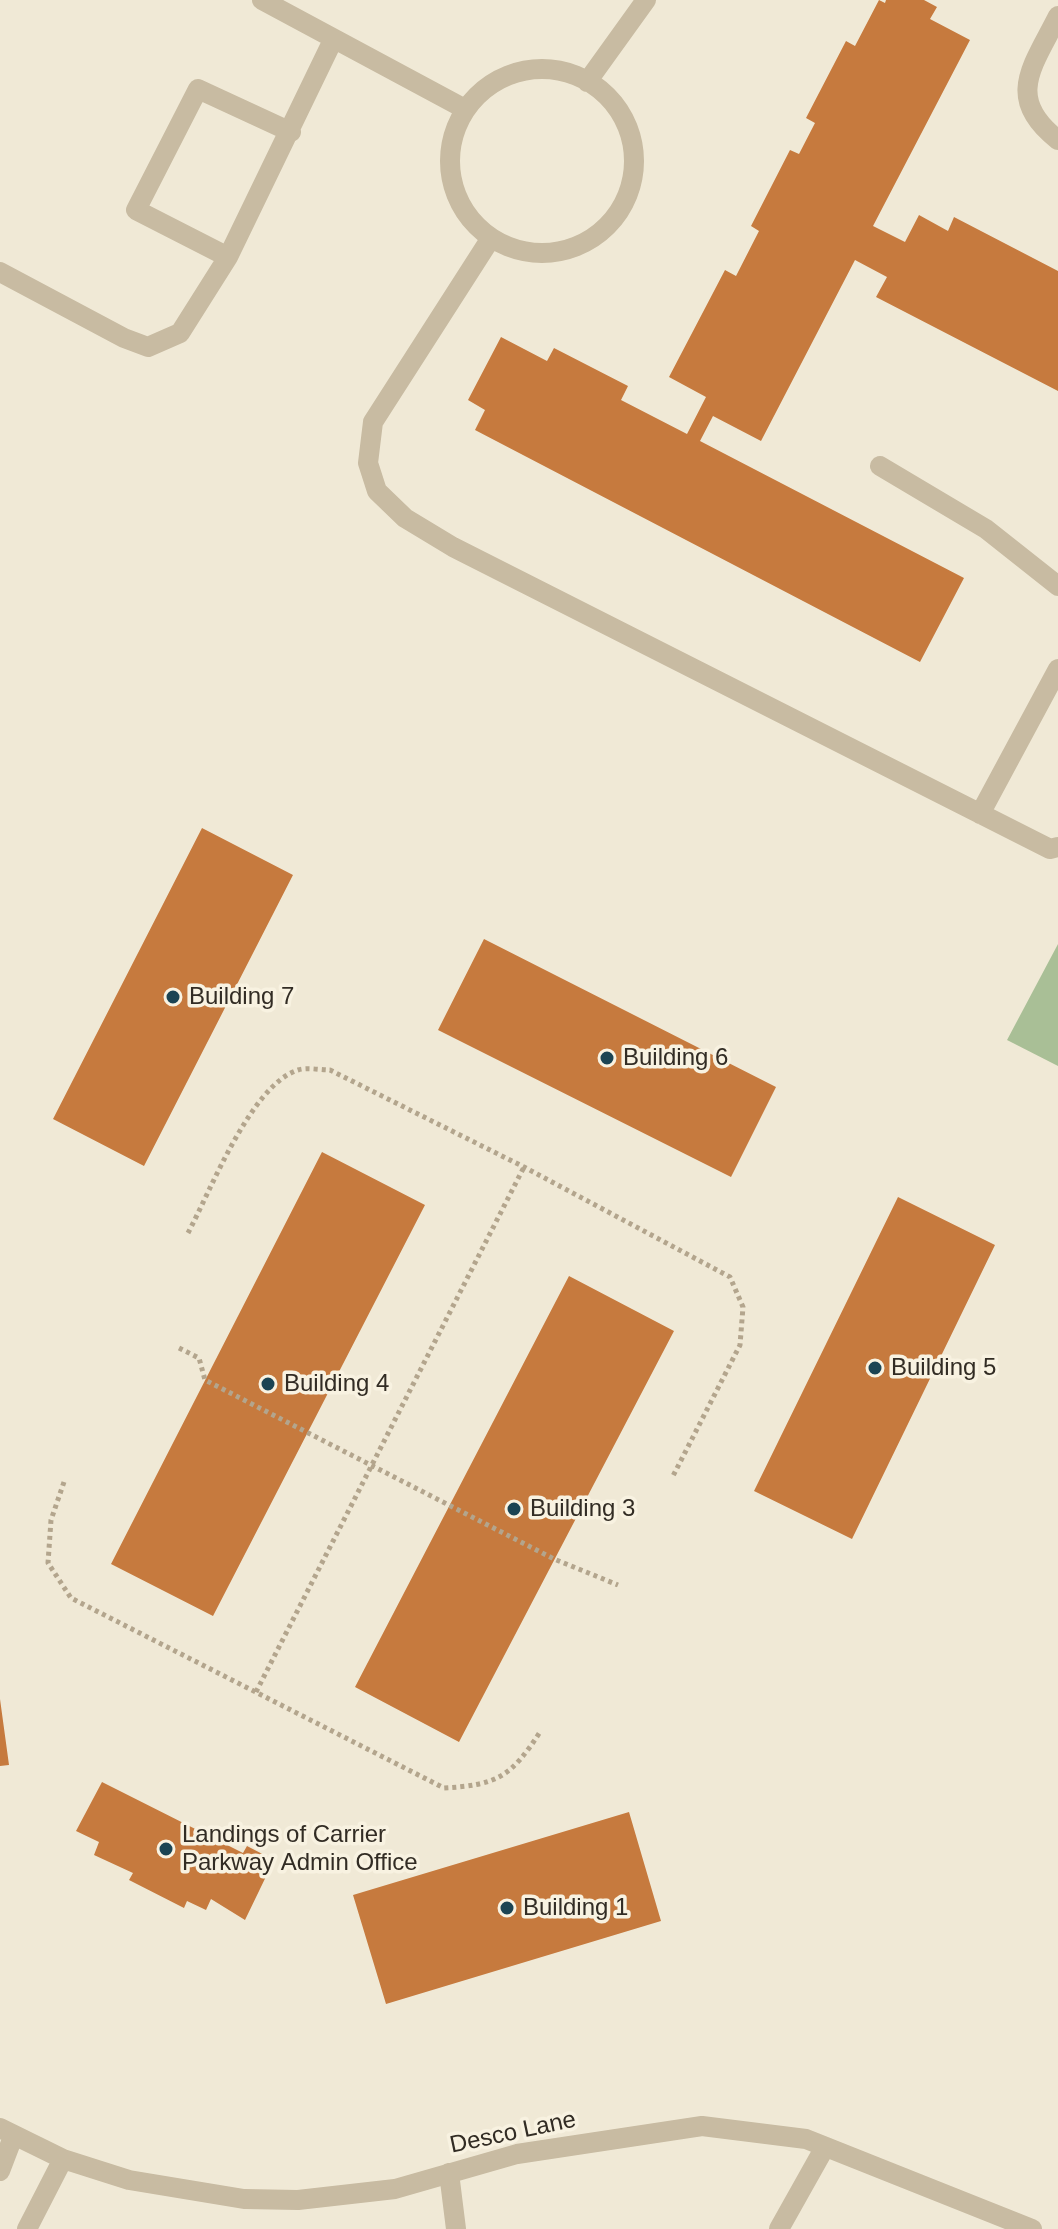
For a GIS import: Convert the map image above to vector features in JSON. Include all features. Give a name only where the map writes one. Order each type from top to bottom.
[{"type":"street","points":[[262,0],[465,109]]},
{"type":"street","points":[[587,82],[646,0]]},
{"type":"street","points":[[1058,16],[1027,77],[1025,98],[1044,129],[1058,140]]},
{"type":"street","points":[[0,272],[124,338],[148,347],[180,333],[228,257],[333,40]]},
{"type":"street","points":[[547,69],[587,82],[605,94],[625,119],[634,150],[632,182],[620,211],[601,233],[575,247],[547,253],[518,250],[491,238],[470,218],[455,193],[450,164],[453,135],[465,109],[487,86],[516,72],[547,69]]},
{"type":"street","points":[[228,257],[136,210],[198,89],[291,132]]},
{"type":"street","points":[[491,238],[373,422],[368,463],[377,491],[405,518],[453,547],[1050,849],[1058,847]]},
{"type":"street","points":[[880,466],[986,529],[1058,586]]},
{"type":"street","points":[[980,814],[1058,669]]},
{"type":"street","name":"Desco Lane","points":[[7,2133],[63,2159],[129,2180],[244,2199],[298,2200],[395,2189],[517,2154],[702,2126],[806,2139],[1032,2229]]},
{"type":"street","points":[[0,2171],[7,2133]]},
{"type":"street","points":[[779,2229],[825,2147]]},
{"type":"street","points":[[27,2229],[63,2159]]},
{"type":"street","points":[[449,2173],[456,2229]]},
{"type":"path","points":[[188,1233],[250,1116],[274,1084],[300,1069],[330,1070],[524,1167],[730,1277],[743,1307],[740,1345],[673,1476]]},
{"type":"path","points":[[256,1692],[524,1167]]},
{"type":"path","points":[[179,1348],[199,1358],[205,1380],[554,1559],[618,1585]]},
{"type":"path","points":[[64,1482],[51,1520],[48,1563],[71,1598],[444,1788],[485,1786],[518,1767],[540,1732]]},
{"type":"green space","points":[[1058,944],[1058,1066],[1007,1040]]},
{"type":"building","points":[[879,0],[885,3],[886,0],[924,0],[937,7],[930,19],[970,40],[873,226],[905,242],[919,215],[948,231],[954,217],[1058,271],[1058,391],[876,297],[887,277],[855,260],[761,441],[713,416],[700,441],[964,578],[920,662],[475,430],[485,410],[468,400],[501,337],[547,361],[554,348],[628,386],[621,400],[687,434],[706,397],[669,377],[725,270],[736,276],[759,231],[751,226],[790,150],[799,154],[815,123],[806,118],[846,41],[855,46]]},
{"type":"building","name":"Building 7","points":[[202,828],[293,875],[144,1166],[53,1119]]},
{"type":"building","name":"Building 6","points":[[484,939],[776,1087],[731,1177],[438,1030]]},
{"type":"building","name":"Building 4","points":[[322,1152],[425,1205],[213,1616],[111,1564]]},
{"type":"building","name":"Building 5","points":[[898,1197],[995,1245],[852,1539],[754,1491]]},
{"type":"building","name":"Building 3","points":[[569,1276],[674,1331],[459,1742],[355,1687]]},
{"type":"building","points":[[0,1699],[9,1765],[0,1766]]},
{"type":"building","name":"Landings of Carrier Parkway Admin Office","points":[[102,1782],[243,1853],[247,1846],[274,1860],[245,1920],[211,1899],[206,1910],[187,1901],[184,1908],[129,1880],[133,1873],[94,1855],[99,1842],[76,1831]]},
{"type":"building","name":"Building 1","points":[[629,1812],[661,1921],[386,2004],[353,1895]]},
{"type":"place","name":"Building 7","points":[[173,997]]},
{"type":"place","name":"Building 6","points":[[607,1058]]},
{"type":"place","name":"Building 5","points":[[875,1368]]},
{"type":"place","name":"Building 4","points":[[268,1384]]},
{"type":"place","name":"Building 3","points":[[514,1509]]},
{"type":"place","name":"Landings of Carrier Parkway Admin Office","points":[[166,1849]]},
{"type":"place","name":"Building 1","points":[[507,1908]]}]
